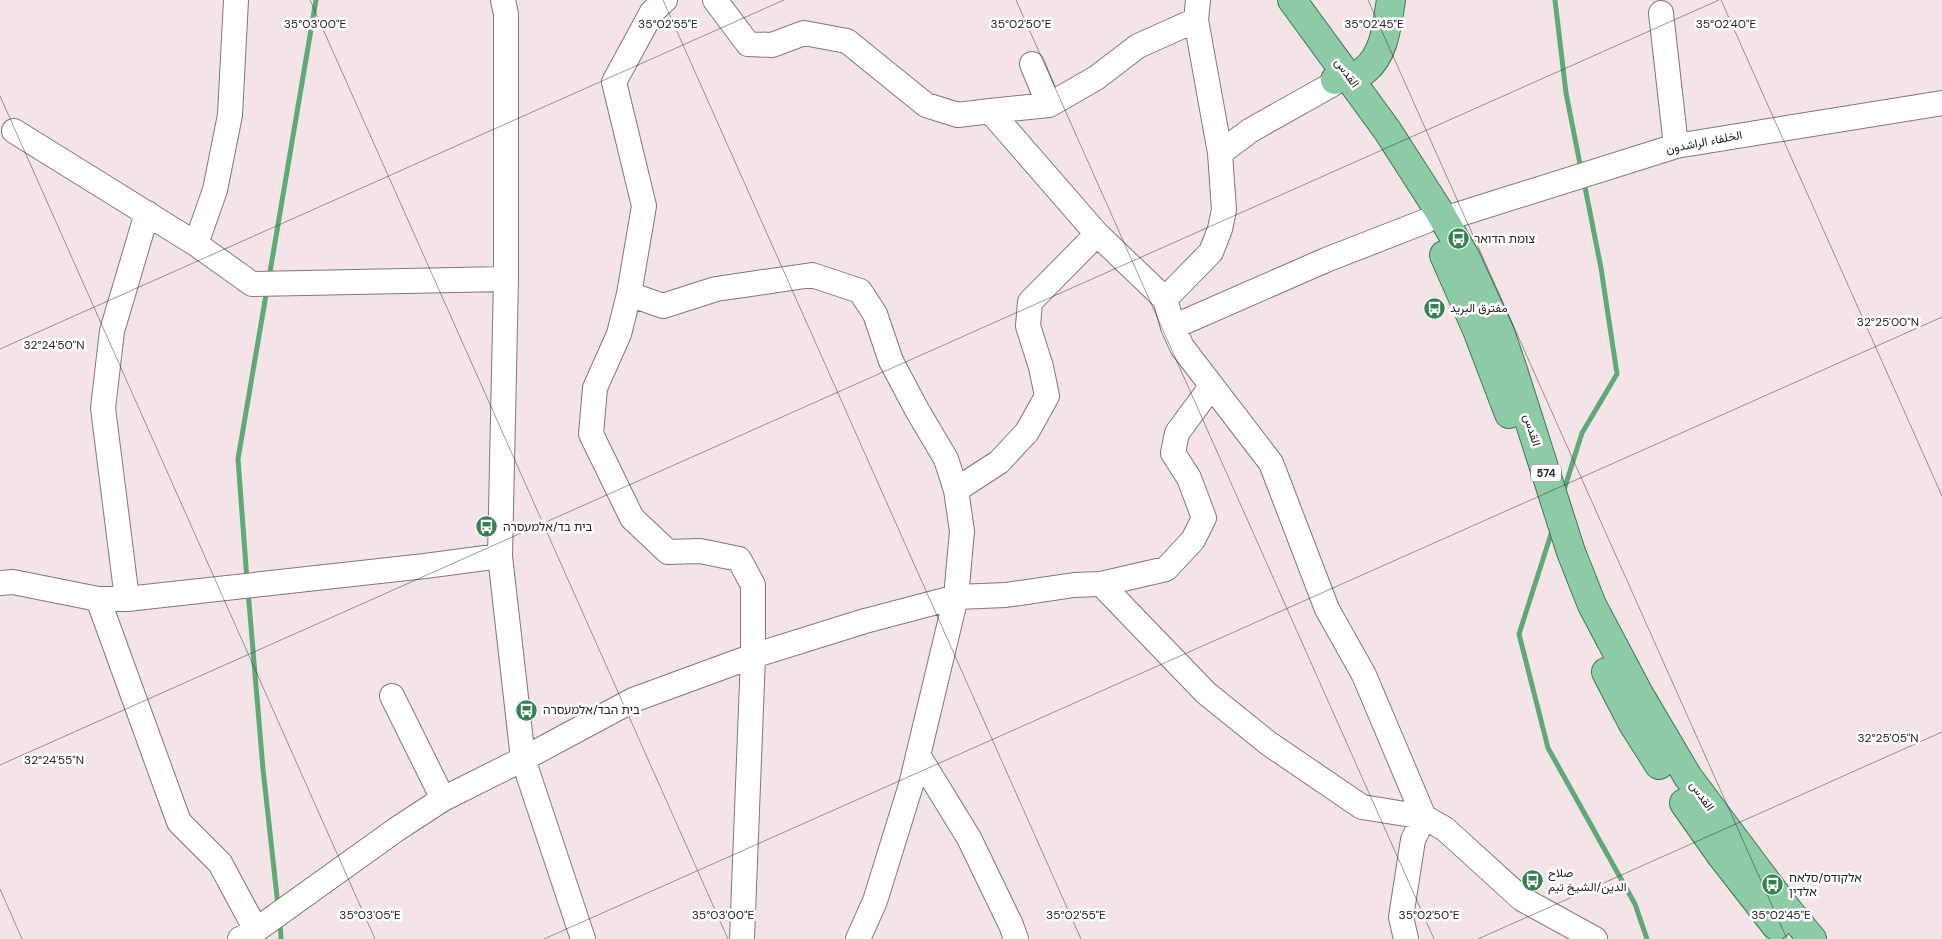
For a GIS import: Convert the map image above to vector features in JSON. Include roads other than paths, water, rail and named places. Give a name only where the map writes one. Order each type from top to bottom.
[{"type":"main road","name":"القدس","points":[[1270,0],[1342,81],[1402,153],[1433,221],[1473,274],[1500,332],[1571,552],[1592,605],[1668,744],[1688,776],[1787,909],[1812,939]]},
{"type":"main road","name":"القدس","points":[[1292,0],[1342,81]]},
{"type":"main road","points":[[1342,81],[1365,70],[1381,48],[1387,27],[1391,0]]},
{"type":"main road","name":"القدس","points":[[1433,221],[1437,240],[1477,330],[1506,405],[1559,567],[1609,678],[1633,724],[1689,811],[1720,854],[1787,939]]},
{"type":"street","points":[[196,244],[215,190],[230,115],[236,0]]},
{"type":"street","points":[[504,0],[506,14],[506,279],[500,556],[523,759],[583,939]]},
{"type":"street","points":[[665,0],[652,12],[614,82],[644,206],[629,294],[619,334],[595,388],[591,434],[632,518],[668,552],[700,551],[739,559],[753,585],[753,656],[742,939]]},
{"type":"street","points":[[719,1],[748,44],[772,45],[804,33],[848,41],[926,105],[958,115],[1049,105],[1096,78],[1138,46],[1197,10],[1220,153],[1224,210],[1211,252],[1165,298]]},
{"type":"street","points":[[1661,13],[1676,146]]},
{"type":"street","points":[[1032,64],[1049,105]]},
{"type":"street","points":[[1220,153],[1251,130],[1342,81]]},
{"type":"street","name":"الخلفاء الراشدون","points":[[1173,327],[1326,260],[1433,221],[1676,146],[1942,103]]},
{"type":"street","points":[[990,111],[1097,234],[1165,298],[1173,327],[1182,347],[1271,463],[1327,609],[1364,675],[1424,817],[1413,840],[1402,907],[1401,917],[1406,939]]},
{"type":"street","points":[[14,131],[196,244],[252,284],[506,279]]},
{"type":"street","points":[[127,599],[103,408],[112,331],[147,213]]},
{"type":"street","points":[[956,490],[999,462],[1027,432],[1047,396],[1042,367],[1028,326],[1030,302],[1097,234]]},
{"type":"street","points":[[629,294],[663,306],[716,289],[812,275],[860,291],[875,314],[892,361],[917,410],[946,459],[956,490],[962,531],[956,597],[911,785],[875,901],[858,939]]},
{"type":"street","points":[[98,599],[180,822],[220,863],[248,934],[443,799],[633,700],[753,656],[865,621],[956,597],[1006,595],[1074,585],[1101,584],[1166,568],[1193,540],[1204,518],[1189,478],[1173,453],[1176,433],[1211,387]]},
{"type":"street","points":[[0,583],[13,582],[98,599],[127,599],[416,568],[500,556]]},
{"type":"street","points":[[1101,584],[1206,693],[1268,743],[1362,807],[1424,817],[1444,829],[1522,899],[1595,939]]},
{"type":"street","points":[[392,696],[443,799]]},
{"type":"street","points":[[918,755],[968,838],[1016,939]]},
{"type":"waterway","points":[[269,278],[316,0]]},
{"type":"waterway","points":[[1555,0],[1566,93],[1581,169]]},
{"type":"waterway","points":[[1563,493],[1582,433],[1617,374],[1601,268],[1584,182]]},
{"type":"waterway","points":[[247,580],[238,459],[267,289]]},
{"type":"waterway","points":[[1553,528],[1519,634],[1548,748],[1635,904],[1647,939]]},
{"type":"waterway","points":[[248,591],[263,769],[278,906]]},
{"type":"waterway","points":[[280,922],[281,939]]},
{"type":"place","name":"צומת הדואר","points":[[1458,239]]},
{"type":"place","name":"مفترق البريد","points":[[1434,308]]},
{"type":"place","name":"בית בד/אלמעסרה","points":[[487,527]]},
{"type":"place","name":"בית הבד/אלמעסרה","points":[[527,710]]},
{"type":"place","name":"صلاح الدين/الشيخ تيم","points":[[1532,880]]},
{"type":"place","name":"אלקודס/סלאח אלדין","points":[[1773,885]]}]
